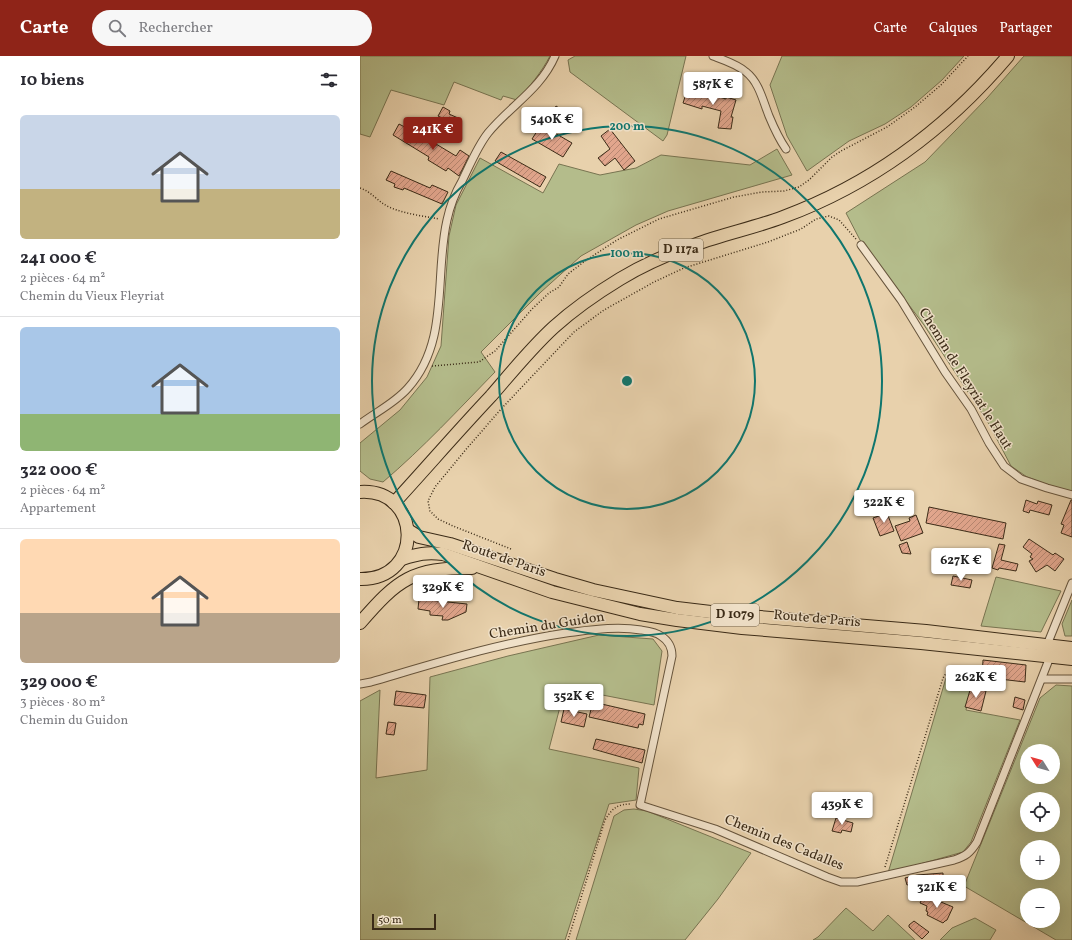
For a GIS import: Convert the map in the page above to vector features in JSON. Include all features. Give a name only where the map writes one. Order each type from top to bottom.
[{"type":"main road","name":"D 117a","points":[[394,503],[548,333],[598,293],[641,267],[664,256],[694,244],[788,215],[813,205],[870,176],[899,157],[949,118],[970,98],[1008,56]]},
{"type":"main road","points":[[360,492],[376,493],[384,496],[394,503],[405,518],[408,530],[407,544],[402,559],[393,569],[382,576],[370,579],[360,579]]},
{"type":"main road","name":"Route de Paris","points":[[408,530],[419,537],[450,544],[509,562],[555,579],[593,590],[676,608],[743,616],[926,631],[1072,648]]},
{"type":"main road","name":"Route de Paris","points":[[402,559],[429,552],[443,554],[552,592],[640,614],[677,620],[742,628],[922,643],[1072,659]]},
{"type":"main road","points":[[360,624],[390,590],[404,580],[420,573],[450,568],[481,568]]},
{"type":"street","points":[[360,424],[400,396],[424,367],[436,333],[447,221],[452,201],[478,148],[498,122],[537,86],[551,65],[555,56]]},
{"type":"street","points":[[713,56],[732,63],[748,73],[754,80],[779,139],[786,149]]},
{"type":"street","name":"Chemin de Fleyriat le Haut","points":[[861,245],[901,300],[945,372],[971,409],[989,444],[1004,466],[1021,479],[1072,495]]},
{"type":"street","points":[[1047,645],[1072,583]]},
{"type":"street","name":"Chemin du Guidon","points":[[360,684],[489,648],[546,636],[613,628],[631,628],[654,632],[667,641],[672,648],[672,656],[640,805]]},
{"type":"street","name":"Chemin des Cadalles","points":[[640,805],[715,829],[841,882],[857,882],[954,860],[965,856],[972,851],[977,842],[1050,657]]},
{"type":"street","points":[[1042,679],[1072,679]]},
{"type":"path","points":[[424,367],[479,362],[494,351],[532,309],[559,287],[568,274],[617,240],[659,218],[734,197],[762,192],[784,191],[799,187],[809,180],[832,157],[887,127],[915,107],[941,85],[968,56]]},
{"type":"path","points":[[360,188],[372,194],[388,206],[398,210],[447,221]]},
{"type":"path","points":[[511,549],[438,519],[430,511],[428,501],[435,487],[468,447],[502,408],[574,332],[604,310],[654,282],[684,268],[761,244],[801,229],[816,219],[829,216],[839,220],[861,245]]},
{"type":"path","points":[[882,877],[943,678],[947,672],[959,672],[969,678]]},
{"type":"path","points":[[568,940],[605,820],[610,812],[621,804],[640,805]]},
{"type":"green space","points":[[360,56],[550,56],[535,79],[517,100],[503,96],[501,100],[454,82],[444,105],[391,90],[370,137],[360,134]]},
{"type":"green space","points":[[575,56],[686,56],[667,135],[663,141],[570,72],[568,60]]},
{"type":"green space","points":[[782,56],[964,56],[942,80],[911,107],[885,124],[849,141],[807,171],[787,136],[770,85]]},
{"type":"green space","points":[[1024,56],[1072,56],[1072,492],[1027,477],[1011,466],[989,424],[924,325],[860,240],[846,213],[925,162],[987,98]]},
{"type":"green space","points":[[777,149],[792,175],[668,211],[636,225],[581,256],[541,292],[481,352],[495,372],[427,442],[383,482],[370,479],[360,471],[360,443],[400,410],[427,377],[441,346],[449,236],[456,205],[480,158],[543,193],[559,164],[600,175],[636,168],[661,155],[750,165]]},
{"type":"green space","points":[[996,577],[1061,591],[1041,632],[981,626]]},
{"type":"green space","points":[[1072,600],[1072,636],[1065,636],[1062,624]]},
{"type":"green space","points":[[599,635],[653,639],[662,651],[654,705],[592,693],[588,709],[561,703],[549,749],[639,768],[636,800],[609,804],[565,940],[360,940],[360,701],[380,690],[376,778],[427,770],[430,677],[508,656]]},
{"type":"green space","points":[[957,677],[971,685],[966,710],[1020,720],[971,842],[963,852],[888,873],[946,678]]},
{"type":"green space","points":[[1056,685],[1072,686],[1072,940],[1056,940],[1036,928],[1060,928],[1060,888],[1020,888],[1020,919],[964,886],[1020,747],[1020,784],[1060,784],[1060,744],[1021,744],[1040,698]]},
{"type":"green space","points":[[634,809],[647,811],[751,853],[718,899],[685,940],[576,940],[614,816],[624,810]]},
{"type":"green space","points":[[846,908],[873,931],[888,915],[915,940],[813,940],[818,937]]},
{"type":"green space","points":[[975,918],[996,930],[990,940],[940,940],[952,928]]},
{"type":"building","points":[[688,88],[726,99],[726,97],[736,100],[731,117],[733,117],[731,129],[718,128],[721,111],[702,106],[702,109],[683,103]]},
{"type":"building","points":[[556,106],[571,116],[570,118],[572,119],[568,125],[551,115]]},
{"type":"building","points":[[443,107],[450,111],[449,114],[458,118],[453,128],[446,125],[448,121],[438,116]]},
{"type":"building","points":[[399,124],[456,156],[460,150],[469,156],[459,176],[448,168],[446,171],[428,160],[429,157],[393,135]]},
{"type":"building","points":[[541,125],[572,143],[563,157],[532,139]]},
{"type":"building","points":[[610,129],[635,161],[624,170],[615,158],[605,166],[598,158],[610,149],[601,136]]},
{"type":"building","points":[[501,152],[546,177],[540,187],[495,161]]},
{"type":"building","points":[[391,171],[430,188],[432,185],[448,192],[442,204],[404,188],[403,190],[394,187],[395,184],[386,180]]},
{"type":"building","points":[[1026,500],[1037,504],[1038,501],[1052,505],[1049,515],[1030,510],[1029,513],[1023,511]]},
{"type":"building","points":[[1071,500],[1072,537],[1061,533],[1064,525],[1061,524]]},
{"type":"building","points":[[929,507],[1006,523],[1003,539],[926,523]]},
{"type":"building","points":[[887,513],[894,531],[880,536],[873,518]]},
{"type":"building","points":[[916,515],[923,533],[901,541],[895,526],[910,521],[909,518]]},
{"type":"building","points":[[1029,539],[1053,555],[1055,553],[1064,559],[1055,571],[1047,565],[1036,572],[1029,561],[1033,559],[1030,557],[1032,554],[1023,547]]},
{"type":"building","points":[[907,542],[911,554],[902,553],[899,545]]},
{"type":"building","points":[[999,544],[1005,545],[1001,560],[1018,564],[1016,571],[999,568],[998,570],[992,568]]},
{"type":"building","points":[[953,576],[972,580],[970,588],[951,585]]},
{"type":"building","points":[[419,599],[467,604],[466,612],[448,620],[442,620],[443,616],[430,615],[430,611],[418,609]]},
{"type":"building","points":[[983,660],[1026,665],[1025,682],[982,677]]},
{"type":"building","points":[[971,687],[986,691],[981,711],[965,707]]},
{"type":"building","points":[[396,691],[426,695],[424,708],[394,705]]},
{"type":"building","points":[[1015,697],[1025,700],[1023,710],[1013,707]]},
{"type":"building","points":[[593,702],[645,714],[643,725],[639,724],[638,728],[589,717]]},
{"type":"building","points":[[564,709],[587,714],[584,727],[561,722]]},
{"type":"building","points":[[388,722],[396,723],[394,735],[386,734]]},
{"type":"building","points":[[596,739],[645,750],[642,763],[593,749]]},
{"type":"building","points":[[836,818],[853,823],[851,832],[842,830],[841,833],[832,831]]},
{"type":"building","points":[[943,873],[943,877],[941,878],[942,887],[926,889],[925,881],[907,885],[905,878],[917,875]]},
{"type":"building","points":[[924,895],[953,907],[947,920],[943,923],[927,915],[927,906],[920,903]]},
{"type":"building","points":[[914,921],[929,932],[922,939],[909,927],[909,925]]}]
